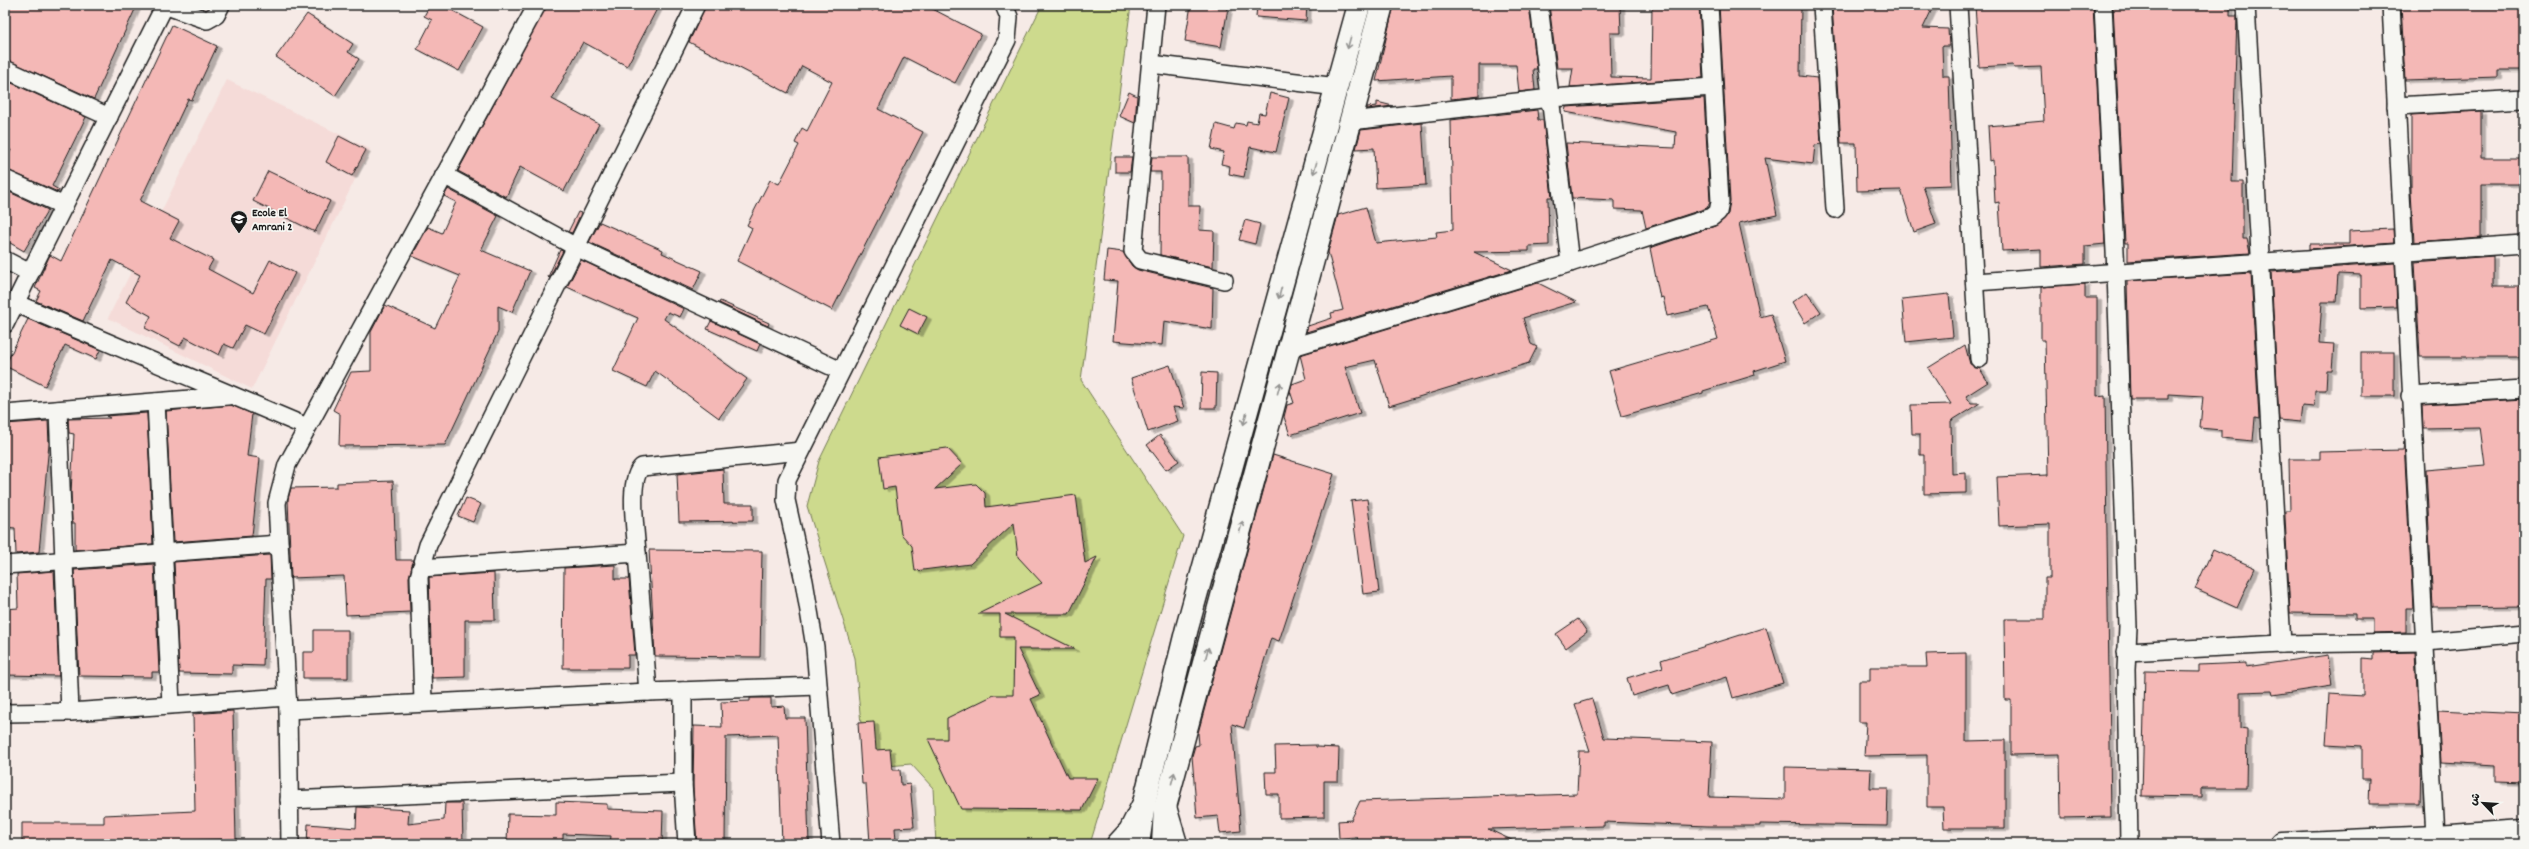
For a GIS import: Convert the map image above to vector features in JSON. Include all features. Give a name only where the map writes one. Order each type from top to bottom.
[{"type":"street","points":[[5,324],[165,5],[207,20],[216,15],[221,5]]},
{"type":"street","points":[[290,844],[287,703],[277,503],[281,479],[307,427],[537,5]]},
{"type":"street","points":[[423,702],[419,591],[421,568],[428,545],[696,5]]},
{"type":"street","points":[[832,844],[818,686],[804,580],[786,500],[787,480],[1007,40],[1009,18],[1004,5]]},
{"type":"street","points":[[1156,5],[1133,251],[1140,260],[1224,280]]},
{"type":"street","points":[[1138,844],[1144,804],[1187,628],[1359,5]]},
{"type":"street","points":[[1163,844],[1166,807],[1382,5]]},
{"type":"street","points":[[1539,5],[1570,263]]},
{"type":"street","points":[[1289,348],[1570,263],[1704,220],[1718,212],[1720,202],[1709,5]]},
{"type":"street","points":[[1822,5],[1835,209]]},
{"type":"street","points":[[1958,5],[1979,359]]},
{"type":"street","points":[[2102,5],[2116,272],[2128,627],[2126,652],[2129,844]]},
{"type":"street","points":[[2246,5],[2282,644]]},
{"type":"street","points":[[2391,5],[2405,252],[2410,396],[2426,642],[2436,837]]},
{"type":"street","points":[[1151,64],[1337,87]]},
{"type":"street","points":[[5,69],[109,118]]},
{"type":"street","points":[[1351,121],[1551,98],[1713,87]]},
{"type":"street","points":[[2396,106],[2524,99]]},
{"type":"street","points":[[444,175],[576,247],[842,371]]},
{"type":"street","points":[[5,179],[64,206]]},
{"type":"street","points":[[1974,282],[2524,244]]},
{"type":"street","points":[[5,260],[30,273]]},
{"type":"street","points":[[16,303],[230,396],[307,427]]},
{"type":"street","points":[[2410,396],[2524,389]]},
{"type":"street","points":[[5,414],[230,396]]},
{"type":"street","points":[[156,402],[170,704]]},
{"type":"street","points":[[58,410],[70,712]]},
{"type":"street","points":[[648,692],[637,553],[634,485],[636,474],[642,467],[801,451]]},
{"type":"street","points":[[5,565],[63,559],[279,544]]},
{"type":"street","points":[[421,568],[637,553]]},
{"type":"street","points":[[2126,652],[2282,644],[2426,642],[2524,633]]},
{"type":"street","points":[[5,713],[70,712],[170,704],[423,702],[818,686]]},
{"type":"street","points":[[683,691],[683,784],[687,844]]},
{"type":"street","points":[[289,800],[683,784]]},
{"type":"street","points":[[1118,844],[1130,831],[1144,804]]},
{"type":"street","points":[[1166,807],[1176,844]]},
{"type":"street","points":[[2281,844],[2436,837],[2524,831]]},
{"type":"shaded area","name":"Ecole El Amrani 2","points":[[227,80],[370,149],[252,389],[108,318]]},
{"type":"green space","points":[[1042,5],[1131,5],[1081,380],[1183,536],[1090,844],[936,844],[933,788],[911,764],[865,768],[855,658],[807,506],[819,461]]},
{"type":"building","points":[[5,5],[137,5],[94,99],[5,59]]},
{"type":"building","points":[[430,5],[442,5],[483,27],[459,71],[417,49],[432,20],[424,16]]},
{"type":"building","points":[[547,5],[659,5],[627,66],[583,42],[552,99],[599,124],[564,191],[520,167],[506,197],[458,171]]},
{"type":"building","points":[[706,5],[862,5],[873,11],[876,5],[925,5],[981,34],[955,83],[904,57],[878,109],[923,132],[832,310],[737,261],[752,228],[747,225],[770,180],[779,184],[799,145],[795,143],[802,128],[807,131],[832,82],[802,66],[788,93],[689,42]]},
{"type":"building","points":[[1191,5],[1228,8],[1221,47],[1185,41]]},
{"type":"building","points":[[1257,5],[1307,5],[1306,21],[1256,17]]},
{"type":"building","points":[[1394,5],[1529,5],[1537,69],[1533,69],[1535,90],[1519,92],[1516,65],[1479,65],[1479,96],[1451,99],[1451,76],[1376,81]]},
{"type":"building","points":[[1549,5],[1620,5],[1621,33],[1610,33],[1611,77],[1651,78],[1652,5],[1699,5],[1703,78],[1570,87],[1573,68],[1557,68]]},
{"type":"building","points":[[1719,5],[1801,5],[1800,76],[1817,78],[1821,144],[1815,145],[1813,164],[1765,158],[1777,215],[1739,223],[1760,317],[1771,314],[1785,361],[1754,371],[1755,375],[1703,391],[1703,393],[1622,416],[1609,371],[1718,339],[1708,307],[1667,316],[1663,297],[1660,298],[1650,248],[1715,226],[1728,214],[1730,201]]},
{"type":"building","points":[[1832,5],[1934,5],[1923,28],[1948,29],[1949,46],[1942,46],[1943,76],[1949,76],[1952,185],[1923,186],[1936,224],[1914,232],[1901,190],[1857,191],[1856,143],[1841,143]]},
{"type":"building","points":[[1975,5],[2093,5],[2105,244],[2085,246],[2085,264],[2041,267],[2041,249],[2002,251],[1999,202],[1995,203],[1993,160],[1990,161],[1988,126],[2044,121],[2041,67],[2014,68],[2013,65],[1979,67]]},
{"type":"building","points":[[2113,5],[2230,5],[2230,16],[2237,16],[2232,182],[2243,182],[2243,239],[2247,239],[2250,253],[2128,261],[2128,243],[2125,243]]},
{"type":"building","points":[[2401,5],[2524,5],[2524,70],[2498,70],[2498,77],[2405,80]]},
{"type":"building","points":[[307,14],[353,44],[348,52],[359,59],[335,96],[276,57]]},
{"type":"building","points":[[172,25],[217,46],[192,100],[188,99],[140,201],[179,221],[170,238],[213,260],[208,269],[253,293],[270,260],[295,273],[264,334],[245,325],[233,348],[224,344],[219,355],[185,337],[180,346],[145,328],[151,316],[126,302],[140,275],[112,260],[83,321],[36,301],[41,291],[35,288],[48,259],[50,255],[61,261]]},
{"type":"building","points":[[5,80],[86,117],[52,186],[59,190],[58,192],[5,169],[5,162],[11,150],[5,147]]},
{"type":"building","points":[[1129,92],[1137,96],[1135,123],[1119,116]]},
{"type":"building","points":[[1270,93],[1289,98],[1276,152],[1250,147],[1244,177],[1229,174],[1230,166],[1221,164],[1224,152],[1211,149],[1216,124],[1234,129],[1236,123],[1246,125],[1247,121],[1257,123],[1259,113],[1265,114]]},
{"type":"building","points":[[1704,98],[1710,201],[1707,208],[1646,228],[1642,210],[1614,209],[1614,200],[1572,198],[1566,143],[1675,148],[1676,132],[1565,112],[1566,107]]},
{"type":"building","points":[[1377,102],[1393,106],[1367,109],[1367,107],[1377,106]]},
{"type":"building","points":[[1537,110],[1538,120],[1543,120],[1552,197],[1548,197],[1549,245],[1529,246],[1529,251],[1474,252],[1512,270],[1306,332],[1308,326],[1332,318],[1331,313],[1343,310],[1328,252],[1338,215],[1366,207],[1376,243],[1437,237],[1436,232],[1453,230],[1451,120]]},
{"type":"building","points":[[2481,111],[2481,158],[2524,158],[2524,184],[2481,184],[2481,237],[2414,242],[2411,192],[2411,115]]},
{"type":"building","points":[[1422,123],[1426,185],[1376,188],[1374,148],[1356,149],[1361,130]]},
{"type":"building","points":[[339,136],[366,150],[352,176],[326,162]]},
{"type":"building","points":[[1115,157],[1132,157],[1130,172],[1115,172]]},
{"type":"building","points":[[1152,157],[1188,157],[1188,206],[1200,206],[1199,230],[1214,231],[1213,267],[1160,255],[1161,172],[1150,172]]},
{"type":"building","points":[[268,171],[330,201],[315,232],[253,201]]},
{"type":"building","points":[[448,189],[498,216],[481,250],[530,271],[512,312],[498,306],[498,332],[445,445],[339,446],[340,414],[333,410],[351,372],[371,371],[371,332],[385,305],[435,328],[460,276],[412,256],[428,227],[442,233],[456,202],[444,196]]},
{"type":"building","points":[[5,190],[48,210],[24,251],[5,240]]},
{"type":"building","points":[[578,212],[581,213],[572,233],[568,232]]},
{"type":"building","points":[[1245,220],[1260,224],[1255,244],[1239,240]]},
{"type":"building","points":[[600,222],[663,250],[662,253],[702,271],[693,290],[589,242]]},
{"type":"building","points":[[2393,229],[2394,243],[2309,249],[2309,244],[2349,244],[2349,231]]},
{"type":"building","points":[[560,250],[563,251],[549,278],[548,277]]},
{"type":"building","points":[[1107,250],[1123,252],[1132,266],[1138,270],[1213,288],[1212,329],[1164,321],[1162,345],[1113,341],[1118,281],[1104,280]]},
{"type":"building","points":[[2493,256],[2493,286],[2524,286],[2524,357],[2420,357],[2415,262]]},
{"type":"building","points":[[581,260],[684,309],[680,317],[668,312],[664,319],[747,379],[719,418],[655,371],[647,387],[613,371],[638,318],[567,287]]},
{"type":"building","points":[[2395,263],[2397,307],[2361,308],[2361,275],[2338,274],[2336,302],[2322,302],[2319,343],[2334,344],[2332,370],[2327,370],[2326,390],[2315,390],[2314,407],[2302,406],[2300,422],[2279,420],[2271,272]]},
{"type":"building","points":[[2251,273],[2259,419],[2255,418],[2253,441],[2221,438],[2221,430],[2200,428],[2203,396],[2168,394],[2168,399],[2130,399],[2127,281]]},
{"type":"building","points":[[1538,283],[1576,302],[1523,318],[1531,344],[1537,347],[1529,363],[1389,406],[1375,360],[1345,367],[1360,413],[1290,435],[1284,417],[1287,405],[1294,403],[1290,391],[1292,384],[1306,379],[1300,355]]},
{"type":"building","points":[[2085,284],[2085,298],[2097,298],[2097,396],[2105,395],[2111,817],[2061,818],[2060,754],[2011,755],[2011,700],[2005,700],[2004,619],[2045,619],[2045,578],[2050,578],[2050,524],[1999,526],[1997,477],[2048,475],[2045,340],[2041,340],[2041,287]]},
{"type":"building","points":[[1807,292],[1821,312],[1805,323],[1792,302]]},
{"type":"building","points":[[1949,294],[1953,337],[1906,342],[1902,299]]},
{"type":"building","points":[[720,301],[769,323],[768,326],[719,303]]},
{"type":"building","points":[[909,308],[927,317],[918,334],[900,325]]},
{"type":"building","points":[[28,319],[100,350],[96,359],[65,345],[45,386],[5,366]]},
{"type":"building","points":[[711,321],[760,344],[757,351],[707,329]]},
{"type":"building","points":[[1965,345],[1970,364],[1980,369],[1988,382],[1966,396],[1971,403],[1980,403],[1951,421],[1952,474],[1966,473],[1966,493],[1924,494],[1924,455],[1920,455],[1920,434],[1912,434],[1911,405],[1951,404],[1928,368]]},
{"type":"building","points":[[2361,352],[2394,352],[2394,396],[2361,396]]},
{"type":"building","points":[[1170,365],[1184,408],[1173,407],[1178,421],[1148,432],[1131,378]]},
{"type":"building","points":[[1202,372],[1217,373],[1216,408],[1201,408]]},
{"type":"building","points":[[2524,399],[2524,606],[2433,607],[2426,470],[2485,465],[2480,427],[2423,428],[2422,405]]},
{"type":"building","points":[[231,405],[252,414],[247,456],[260,458],[252,536],[173,542],[166,411]]},
{"type":"building","points":[[147,413],[153,544],[75,550],[75,523],[72,523],[71,493],[74,434],[69,433],[68,419],[110,418],[106,416]]},
{"type":"building","points":[[48,421],[49,444],[39,552],[16,554],[15,528],[5,527],[5,424]]},
{"type":"building","points":[[1160,435],[1179,461],[1166,470],[1147,445]]},
{"type":"building","points":[[2404,442],[2413,608],[2406,608],[2406,632],[2373,633],[2373,619],[2355,619],[2355,614],[2290,613],[2285,517],[2285,511],[2290,511],[2289,459],[2320,459],[2320,452],[2403,450]]},
{"type":"building","points":[[947,448],[962,464],[935,489],[976,484],[985,493],[986,507],[1076,495],[1085,563],[1097,557],[1069,614],[1005,614],[1075,649],[1018,649],[1040,695],[1031,699],[1068,778],[1098,778],[1082,810],[961,809],[928,739],[947,739],[947,718],[994,695],[1013,695],[1014,637],[1000,637],[1000,614],[978,614],[1042,583],[1018,557],[1014,523],[970,564],[915,571],[912,546],[901,534],[895,487],[883,489],[879,457]]},
{"type":"building","points":[[1273,455],[1334,474],[1279,641],[1271,638],[1244,728],[1232,724],[1241,831],[1220,833],[1218,816],[1197,818],[1192,756],[1195,746],[1199,745],[1198,733]]},
{"type":"building","points":[[723,469],[724,504],[753,504],[753,521],[679,522],[677,474]]},
{"type":"building","points":[[393,481],[396,560],[414,560],[409,577],[410,612],[346,615],[344,576],[291,578],[288,499],[291,488],[337,487],[337,483]]},
{"type":"building","points":[[466,498],[481,504],[473,522],[458,516]]},
{"type":"building","points":[[1367,499],[1379,592],[1363,594],[1351,501]]},
{"type":"building","points":[[2213,549],[2255,568],[2237,608],[2195,589]]},
{"type":"building","points":[[649,550],[762,551],[760,657],[655,656]]},
{"type":"building","points":[[270,555],[271,579],[266,579],[263,666],[232,665],[232,674],[179,673],[174,562]]},
{"type":"building","points":[[154,564],[159,672],[152,672],[152,677],[79,676],[74,570]]},
{"type":"building","points":[[615,565],[615,579],[629,579],[635,655],[628,655],[628,668],[563,668],[564,568]]},
{"type":"building","points":[[54,571],[59,676],[5,675],[5,609],[18,608],[17,574]]},
{"type":"building","points":[[494,573],[495,620],[465,620],[465,677],[432,678],[429,577]]},
{"type":"building","points":[[1578,619],[1587,632],[1566,648],[1556,634]]},
{"type":"building","points":[[1766,627],[1783,683],[1733,698],[1727,677],[1672,695],[1669,685],[1632,696],[1627,678],[1663,667],[1661,660]]},
{"type":"building","points":[[314,630],[348,630],[348,678],[303,678],[303,652],[314,652]]},
{"type":"building","points":[[2415,652],[2421,762],[2420,804],[2369,804],[2370,779],[2362,779],[2362,747],[2326,745],[2329,694],[2363,696],[2363,658],[2373,659],[2373,653]]},
{"type":"building","points":[[1966,653],[1966,741],[2005,740],[2005,828],[1944,828],[1943,807],[1927,807],[1927,755],[1864,756],[1866,722],[1859,722],[1859,681],[1870,681],[1870,667],[1927,667],[1926,654]]},
{"type":"building","points":[[2328,655],[2332,686],[2273,695],[2272,691],[2240,692],[2240,728],[2247,729],[2246,788],[2202,788],[2202,797],[2142,796],[2145,671],[2199,672],[2199,665],[2246,663],[2246,667]]},
{"type":"building","points":[[750,698],[771,698],[771,707],[784,706],[785,718],[805,718],[809,844],[782,844],[778,735],[726,737],[725,844],[697,844],[693,788],[694,726],[722,727],[721,702],[750,701]]},
{"type":"building","points":[[1592,699],[1604,738],[1712,742],[1709,797],[1785,799],[1785,767],[1871,769],[1870,788],[1888,788],[1887,826],[1760,824],[1760,826],[1708,826],[1604,822],[1604,826],[1488,829],[1520,844],[1359,844],[1357,837],[1339,838],[1338,821],[1351,820],[1360,801],[1577,794],[1579,751],[1590,751],[1575,704]]},
{"type":"building","points":[[2438,710],[2524,714],[2524,783],[2496,782],[2496,765],[2441,762]]},
{"type":"building","points":[[233,711],[236,839],[180,841],[180,844],[22,844],[22,823],[104,823],[104,815],[195,811],[193,714]]},
{"type":"building","points":[[874,722],[876,750],[890,749],[892,770],[900,770],[901,785],[910,784],[914,827],[895,828],[896,841],[870,843],[866,784],[862,784],[858,723]]},
{"type":"building","points":[[1316,745],[1316,747],[1339,748],[1338,781],[1324,781],[1324,817],[1279,818],[1279,794],[1266,794],[1265,772],[1276,772],[1275,746]]},
{"type":"building","points":[[556,802],[607,804],[607,809],[663,811],[662,844],[610,844],[611,836],[563,834],[563,844],[507,844],[508,814],[556,815]]},
{"type":"building","points":[[445,803],[462,803],[463,844],[307,844],[308,824],[356,828],[357,807],[409,810],[408,824],[444,820]]},
{"type":"place","name":"Ecole El Amrani 2","points":[[239,234]]}]
